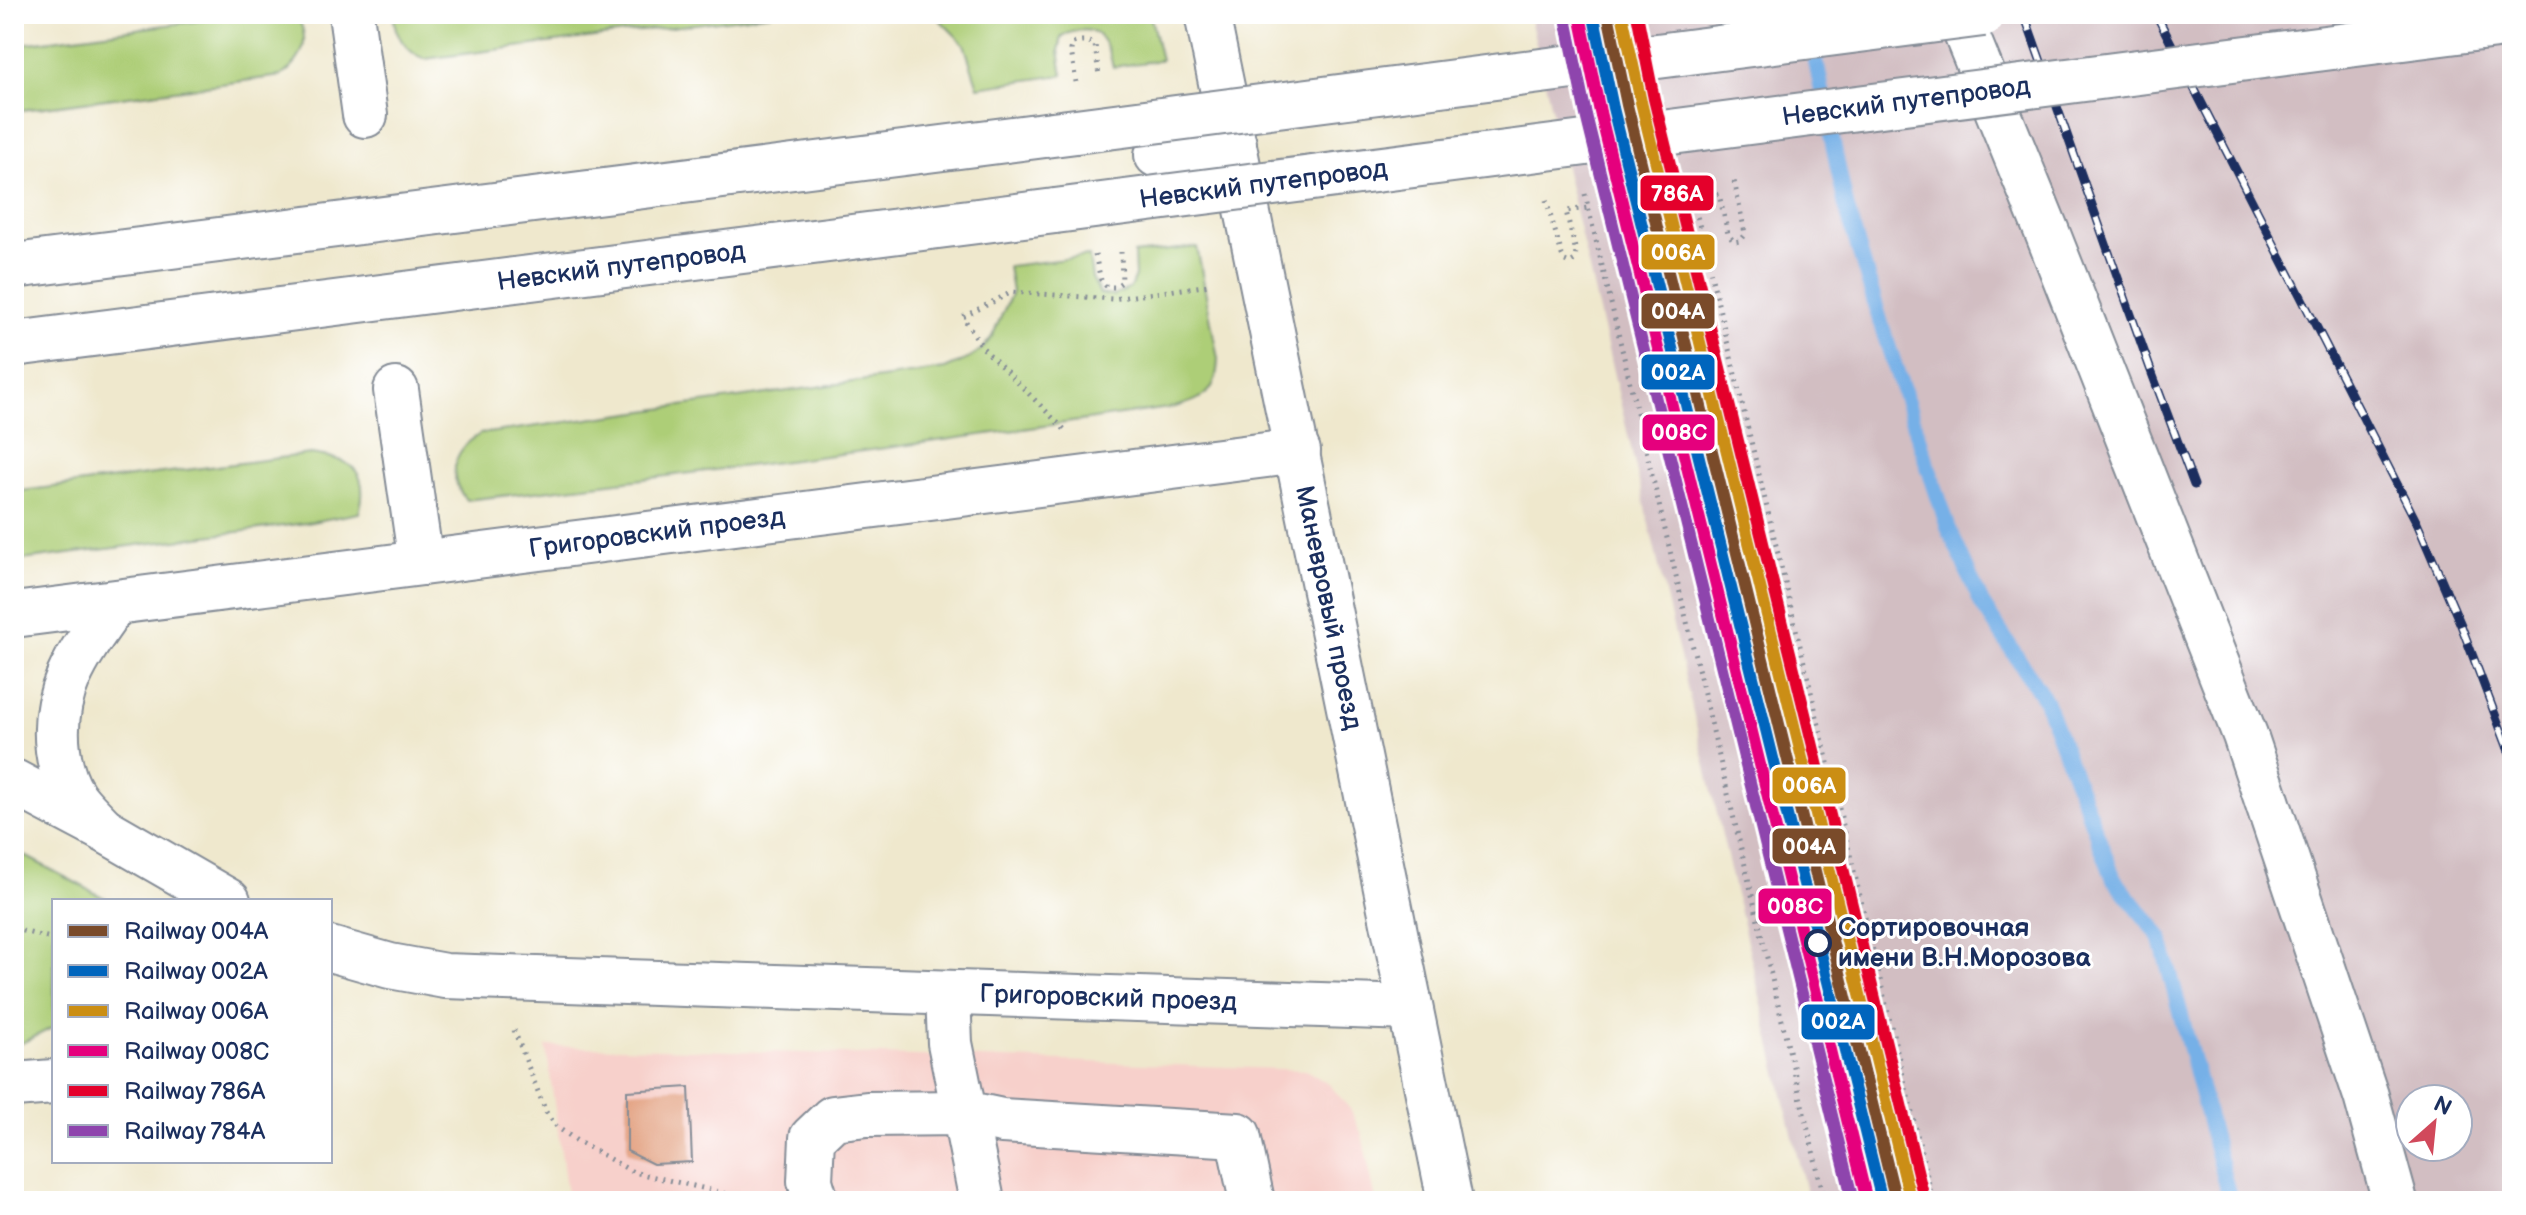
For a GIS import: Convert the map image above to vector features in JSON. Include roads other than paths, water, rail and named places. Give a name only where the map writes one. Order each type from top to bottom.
[{"type":"main road","points":[[351,14],[365,115]]},
{"type":"main road","name":"Маневровый проезд","points":[[1207,14],[1450,1201]]},
{"type":"main road","points":[[1958,14],[2245,735],[2366,1096],[2395,1201]]},
{"type":"main road","points":[[14,266],[1983,14]]},
{"type":"main road","name":"Невский путепровод","points":[[14,344],[2512,24]]},
{"type":"main road","points":[[1157,155],[1234,144]]},
{"type":"main road","points":[[396,390],[421,563]]},
{"type":"main road","name":"Григоровский проезд","points":[[14,615],[1298,451]]},
{"type":"main road","points":[[103,829],[73,795],[60,763],[56,731],[60,698],[72,667],[115,603]]},
{"type":"main road","points":[[14,782],[103,829],[201,894]]},
{"type":"main road","name":"Григоровский проезд","points":[[332,950],[390,966],[445,976],[1410,1008]]},
{"type":"main road","points":[[948,994],[950,1043],[982,1201]]},
{"type":"main road","points":[[14,1085],[52,1082]]},
{"type":"main road","points":[[816,1201],[810,1181],[812,1138],[833,1118],[867,1114],[964,1113],[1002,1121],[1238,1135],[1252,1201]]},
{"type":"waterway","points":[[1806,14],[1846,206],[1948,527],[1982,604],[2045,700],[2114,879],[2160,936],[2230,1201]]},
{"type":"railway","points":[[2024,14],[2194,485]]},
{"type":"railway","points":[[2156,14],[2417,523],[2461,625],[2512,759]]},
{"type":"rail line","name":"004А","points":[[1608,14],[1627,105],[1896,1201]]},
{"type":"rail line","name":"006А","points":[[1622,14],[1910,1198]]},
{"type":"rail line","name":"786А","points":[[1637,14],[1654,99],[1923,1194]]},
{"type":"rail line","name":"002А","points":[[1594,17],[1613,108],[1882,1201]]},
{"type":"rail line","name":"008С","points":[[1581,20],[1600,112],[1867,1201]]},
{"type":"rail line","name":"784А","points":[[1567,23],[1586,115],[1853,1201]]},
{"type":"place","name":"Сортировочная имени В.Н.Морозова","points":[[1818,943]]}]
